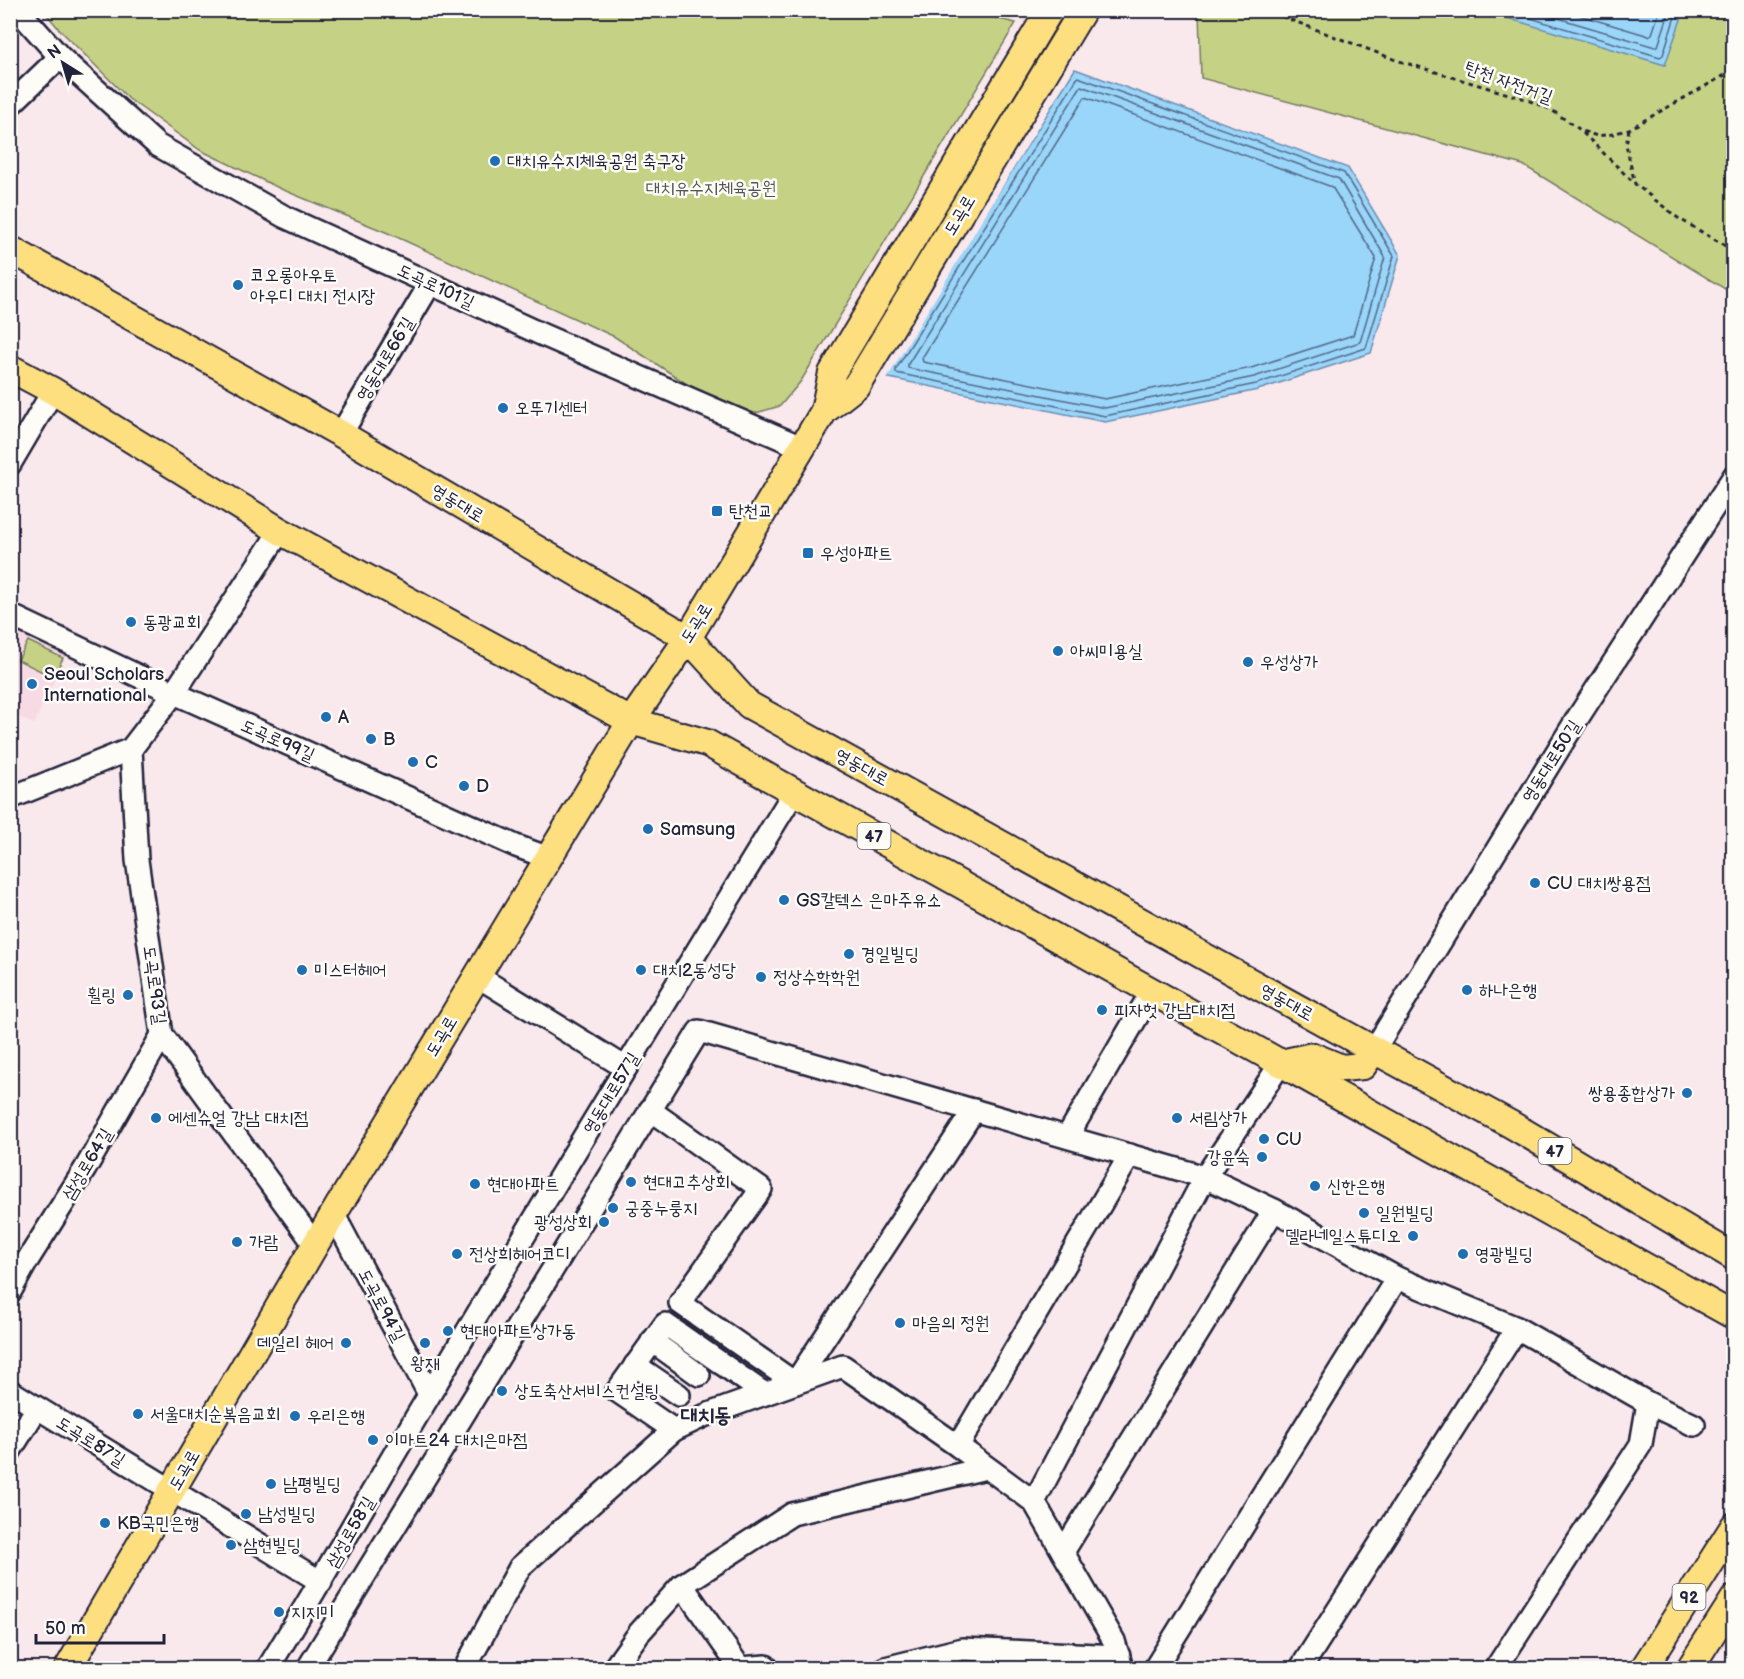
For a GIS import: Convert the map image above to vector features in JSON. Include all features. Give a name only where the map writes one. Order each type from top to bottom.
[{"type":"main road","name":"도곡로","points":[[824,411],[832,373],[1050,10]]},
{"type":"main road","name":"도곡로","points":[[68,1668],[315,1245],[631,721],[688,638],[824,411],[856,386],[1083,10]]},
{"type":"main road","name":"영동대로","points":[[10,249],[341,434],[688,638],[749,705],[1512,1125],[1734,1257]]},
{"type":"main road","name":"47","points":[[10,368],[53,391],[280,531],[631,721],[708,743],[1734,1316]]},
{"type":"main road","points":[[1281,1063],[1313,1056],[1342,1068],[1362,1066],[1374,1050]]},
{"type":"main road","name":"92","points":[[1644,1668],[1734,1526]]},
{"type":"main road","name":"92","points":[[1690,1668],[1734,1599]]},
{"type":"street","name":"도곡로101길","points":[[18,10],[60,57],[158,145],[285,217],[430,284],[801,447]]},
{"type":"street","points":[[10,105],[60,57]]},
{"type":"street","name":"영동대로66길","points":[[341,434],[430,284]]},
{"type":"street","points":[[10,464],[53,391]]},
{"type":"street","name":"영동대로50길","points":[[1374,1050],[1577,719],[1734,476]]},
{"type":"street","points":[[10,798],[131,749],[174,693],[280,531]]},
{"type":"street","name":"도곡로99길","points":[[10,615],[174,693],[508,843],[549,858]]},
{"type":"street","name":"도곡로93길","points":[[131,749],[137,860],[162,1035],[315,1245]]},
{"type":"street","name":"영동대로57길","points":[[429,1395],[795,792]]},
{"type":"street","points":[[477,976],[626,1068]]},
{"type":"street","points":[[1066,1137],[1152,991]]},
{"type":"street","points":[[308,1668],[699,1031],[1204,1177],[1274,1210],[1397,1278],[1517,1328],[1648,1404],[1694,1425]]},
{"type":"street","name":"삼성로64길","points":[[10,1292],[19,1259],[85,1169],[162,1035]]},
{"type":"street","points":[[1034,1502],[1204,1177],[1281,1063]]},
{"type":"street","points":[[650,1110],[761,1189],[680,1302],[795,1383]]},
{"type":"street","points":[[795,1383],[974,1110]]},
{"type":"street","points":[[958,1446],[1130,1155]]},
{"type":"street","points":[[1063,1552],[1274,1210]]},
{"type":"street","name":"도곡로94길","points":[[334,1215],[429,1395]]},
{"type":"street","points":[[1155,1668],[1397,1278]]},
{"type":"street","points":[[674,1430],[617,1391],[665,1324],[765,1394]]},
{"type":"street","points":[[1301,1668],[1517,1328]]},
{"type":"street","points":[[824,1339],[843,1366],[1034,1502],[1114,1641],[1121,1662],[962,1649],[885,1668]]},
{"type":"street","points":[[652,1341],[699,1375]]},
{"type":"street","points":[[635,1365],[679,1395]]},
{"type":"street","points":[[465,1668],[520,1568],[674,1430],[706,1415],[843,1366]]},
{"type":"street","name":"도곡로87길","points":[[10,1391],[321,1582]]},
{"type":"street","name":"삼성로58길","points":[[268,1668],[321,1582],[429,1395]]},
{"type":"street","points":[[1496,1668],[1641,1444],[1648,1404]]},
{"type":"street","points":[[10,1451],[37,1408]]},
{"type":"street","points":[[614,1668],[639,1633],[682,1584],[792,1514],[986,1468]]},
{"type":"street","points":[[682,1584],[740,1668],[767,1668]]},
{"type":"path","name":"탄천 자전거길","points":[[1264,10],[1396,60],[1525,99],[1550,110],[1582,131],[1596,136],[1629,129],[1734,70]]},
{"type":"path","points":[[1629,129],[1626,145],[1635,184]]},
{"type":"path","points":[[1582,131],[1635,184],[1678,218],[1734,251]]},
{"type":"shaded area","name":"Seoul Scholars International","points":[[11,630],[66,656],[34,724],[11,713]]},
{"type":"green space","name":"대치유수지체육공원","points":[[961,10],[1016,23],[801,381],[780,406],[749,415],[687,384],[615,337],[388,233],[281,189],[200,150],[129,99],[44,11]]},
{"type":"green space","points":[[1199,11],[1733,11],[1733,294],[1523,165],[1201,78]]},
{"type":"green space","points":[[28,641],[63,658],[53,677],[18,660]]},
{"type":"water","points":[[1684,10],[1665,65],[1483,11]]},
{"type":"water","points":[[1075,69],[1348,168],[1400,255],[1371,353],[1258,390],[1105,422],[884,377]]},
{"type":"pier","points":[[1075,66],[886,380],[882,379],[881,375],[1072,67]]},
{"type":"place","name":"대치유수지체육공원 축구장","points":[[495,161]]},
{"type":"place","name":"코오롱아우토 아우디 대치 전시장","points":[[238,285]]},
{"type":"place","name":"오뚜기센터","points":[[503,408]]},
{"type":"place","name":"탄천교","points":[[717,511]]},
{"type":"place","name":"우성아파트","points":[[808,553]]},
{"type":"place","name":"동광교회","points":[[131,622]]},
{"type":"place","name":"아씨미용실","points":[[1058,651]]},
{"type":"place","name":"우성상가","points":[[1248,662]]},
{"type":"place","name":"Seoul Scholars International","points":[[32,684]]},
{"type":"place","name":"A","points":[[326,717]]},
{"type":"place","name":"B","points":[[371,739]]},
{"type":"place","name":"C","points":[[413,762]]},
{"type":"place","name":"D","points":[[464,786]]},
{"type":"place","name":"Samsung","points":[[648,829]]},
{"type":"place","name":"CU 대치쌍용점","points":[[1535,883]]},
{"type":"place","name":"GS칼텍스 은마주유소","points":[[784,900]]},
{"type":"place","name":"경일빌딩","points":[[849,954]]},
{"type":"place","name":"미스터헤어","points":[[302,970]]},
{"type":"place","name":"대치2동성당","points":[[641,970]]},
{"type":"place","name":"정상수학학원","points":[[761,977]]},
{"type":"place","name":"하나은행","points":[[1467,990]]},
{"type":"place","name":"휠링","points":[[128,995]]},
{"type":"place","name":"피자헛 강남대치점","points":[[1102,1010]]},
{"type":"place","name":"쌍용종합상가","points":[[1687,1093]]},
{"type":"place","name":"에센슈얼 강남 대치점","points":[[156,1118]]},
{"type":"place","name":"서림상가","points":[[1177,1118]]},
{"type":"place","name":"CU","points":[[1264,1139]]},
{"type":"place","name":"강윤숙","points":[[1262,1157]]},
{"type":"place","name":"현대고추상회","points":[[631,1182]]},
{"type":"place","name":"현대아파트","points":[[475,1184]]},
{"type":"place","name":"신한은행","points":[[1315,1186]]},
{"type":"place","name":"궁중누룽지","points":[[613,1208]]},
{"type":"place","name":"일원빌딩","points":[[1364,1213]]},
{"type":"place","name":"광성상회","points":[[604,1222]]},
{"type":"place","name":"델라네일스튜디오","points":[[1413,1236]]},
{"type":"place","name":"가람","points":[[237,1242]]},
{"type":"place","name":"전상희헤어코디","points":[[457,1254]]},
{"type":"place","name":"영광빌딩","points":[[1463,1254]]},
{"type":"place","name":"마음의 정원","points":[[900,1323]]},
{"type":"place","name":"현대아파트상가동","points":[[448,1331]]},
{"type":"place","name":"데일리 헤어","points":[[346,1343]]},
{"type":"place","name":"왕재","points":[[425,1343]]},
{"type":"place","name":"상도축산서비스컨설팅","points":[[502,1391]]},
{"type":"place","name":"서울대치순복음교회","points":[[138,1414]]},
{"type":"place","name":"우리은행","points":[[295,1416]]},
{"type":"place","name":"이마트24 대치은마점","points":[[373,1440]]},
{"type":"place","name":"남평빌딩","points":[[271,1484]]},
{"type":"place","name":"남성빌딩","points":[[246,1514]]},
{"type":"place","name":"KB국민은행","points":[[105,1523]]},
{"type":"place","name":"삼현빌딩","points":[[231,1545]]},
{"type":"place","name":"지지미","points":[[279,1612]]},
{"type":"district","name":"대치동","points":[[706,1415]]}]
